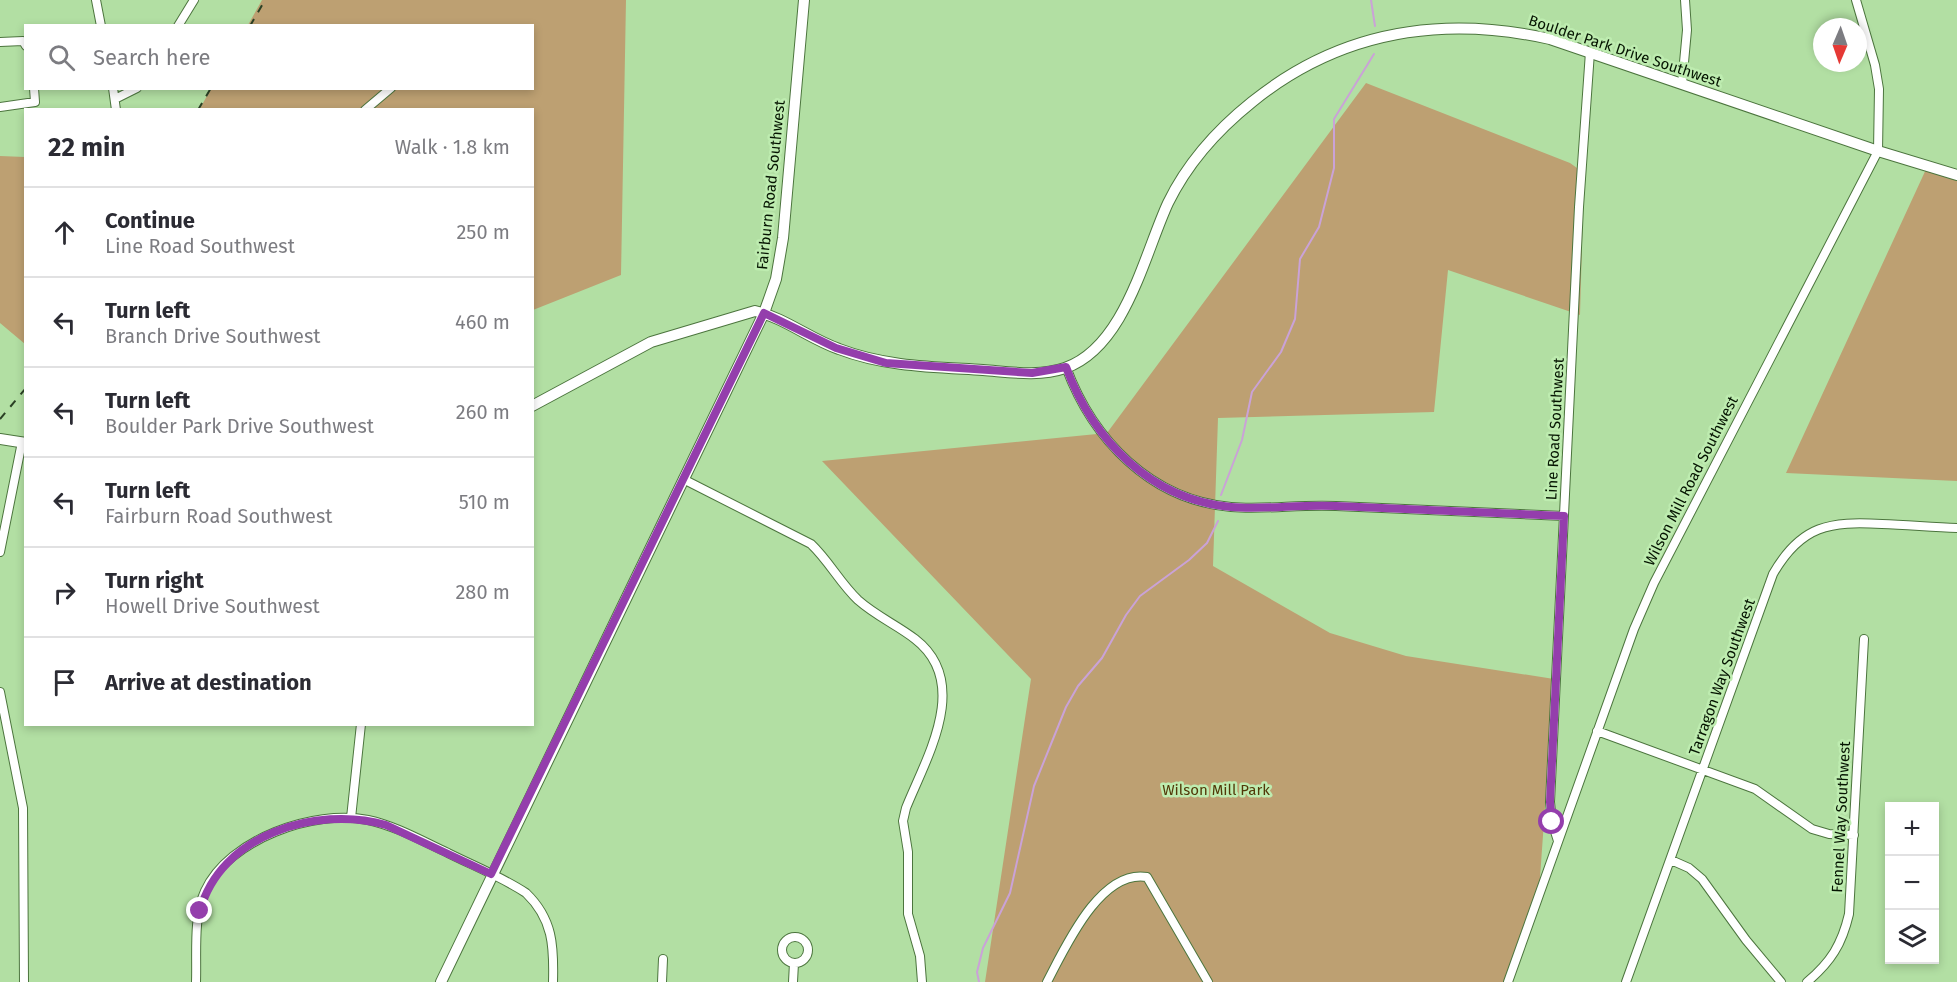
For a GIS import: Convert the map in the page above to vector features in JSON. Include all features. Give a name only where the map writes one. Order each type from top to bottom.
[{"type":"street","points":[[96,0],[101,24]]},
{"type":"street","points":[[179,24],[194,0]]},
{"type":"street","name":"Fairburn Road Southwest","points":[[441,982],[491,874],[764,313],[776,279],[783,238],[804,0]]},
{"type":"street","points":[[1682,84],[1687,30],[1685,0]]},
{"type":"street","name":"Wilson Mill Road Southwest","points":[[1508,982],[1634,629],[1654,583],[1878,151],[1877,81],[1856,0]]},
{"type":"street","name":"Boulder Park Drive Southwest","points":[[764,313],[836,348],[886,363],[1032,373],[1066,367],[1093,352],[1113,329],[1168,202],[1197,156],[1234,116],[1292,72],[1323,56],[1356,44],[1401,33],[1441,28],[1477,27],[1513,31],[1590,52],[1878,151],[1957,175]]},
{"type":"street","points":[[0,42],[24,43]]},
{"type":"street","name":"Line Road Southwest","points":[[1558,841],[1552,822],[1550,802],[1590,52]]},
{"type":"street","points":[[0,107],[35,102],[34,90]]},
{"type":"street","points":[[113,90],[116,108]]},
{"type":"street","points":[[115,99],[134,90]]},
{"type":"street","points":[[367,108],[390,90]]},
{"type":"street","points":[[534,405],[651,342],[745,312],[764,313]]},
{"type":"street","points":[[1066,367],[1088,410],[1121,457],[1155,483],[1194,501],[1234,507],[1323,505],[1564,516]]},
{"type":"street","points":[[0,439],[24,443],[0,552]]},
{"type":"street","points":[[683,479],[811,544],[826,558],[857,599],[916,640],[937,668],[943,692],[942,716],[903,821],[908,852],[909,914],[920,956],[922,982]]},
{"type":"street","name":"Tarragon Way Southwest","points":[[1626,982],[1773,574],[1784,556],[1799,540],[1822,527],[1847,522],[1957,528]]},
{"type":"street","name":"Fennel Way Southwest","points":[[1807,982],[1827,965],[1844,938],[1849,914],[1864,639]]},
{"type":"street","points":[[0,692],[24,808],[24,982]]},
{"type":"street","points":[[351,818],[361,726]]},
{"type":"street","points":[[1597,731],[1755,789],[1812,829],[1829,834],[1854,835]]},
{"type":"street","points":[[196,982],[200,911],[204,893],[224,864],[240,851],[272,833],[304,823],[351,818],[386,825],[526,893],[546,917],[554,946],[553,982]]},
{"type":"street","points":[[1671,860],[1689,868],[1702,879],[1781,982]]},
{"type":"street","points":[[1047,982],[1084,917],[1108,889],[1128,877],[1137,876],[1147,877],[1208,982]]},
{"type":"street","points":[[662,982],[663,959]]},
{"type":"street","points":[[793,982],[794,963]]},
{"type":"green space","points":[[262,0],[626,0],[621,275],[534,310],[534,108],[200,108],[210,90],[534,90],[534,24],[249,24]]},
{"type":"green space","name":"Wilson Mill Park","points":[[1366,83],[1570,163],[1584,173],[1580,315],[1448,270],[1434,412],[1218,418],[1213,566],[1330,633],[1406,656],[1554,679],[1539,892],[1505,982],[985,982],[1031,679],[822,461],[1107,433]]},
{"type":"green space","points":[[0,156],[24,157],[24,343],[0,323]]},
{"type":"green space","points":[[1928,165],[1957,175],[1957,481],[1786,473]]},
{"type":"waterway","points":[[1371,0],[1375,26]]},
{"type":"waterway","points":[[1221,495],[1242,440],[1252,392],[1281,352],[1295,319],[1300,259],[1319,227],[1334,168],[1334,119],[1374,54]]},
{"type":"waterway","points":[[979,982],[977,972],[983,948],[1010,893],[1034,786],[1066,707],[1078,686],[1102,658],[1126,615],[1140,596],[1189,560],[1207,543],[1218,521]]},
{"type":"railway","points":[[251,24],[265,0]]},
{"type":"railway","points":[[199,108],[210,90]]},
{"type":"railway","points":[[0,419],[24,390]]},
{"type":"route","points":[[200,911],[204,893],[214,875],[240,851],[272,833],[304,823],[333,818],[368,820],[386,825],[491,874],[764,313],[836,348],[886,363],[1032,373],[1050,372],[1066,367],[1088,410],[1106,439],[1121,457],[1155,483],[1194,501],[1234,507],[1323,505],[1564,516],[1550,802],[1552,822]]}]
